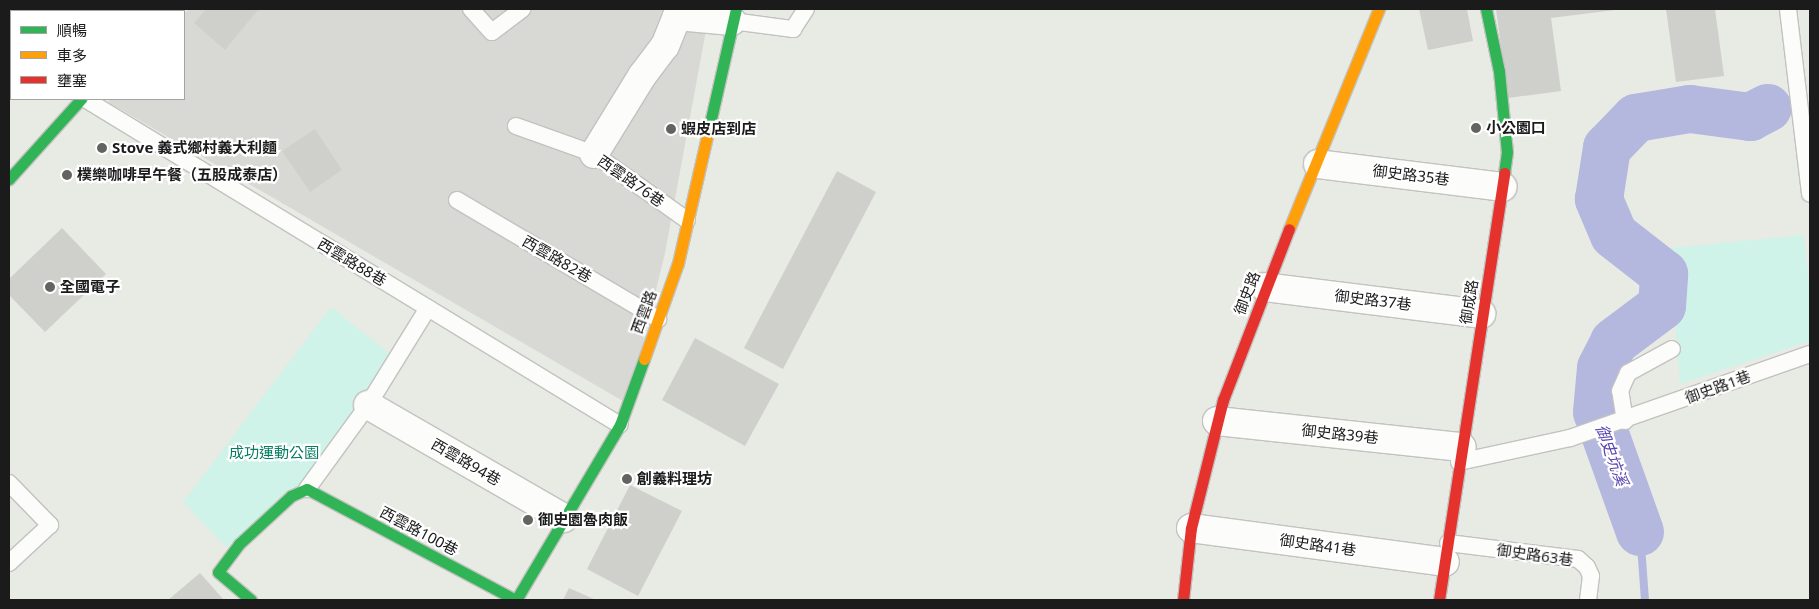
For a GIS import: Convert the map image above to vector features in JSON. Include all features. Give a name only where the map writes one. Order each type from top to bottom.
[{"type":"street","name":"御史路","points":[[1183,600],[1191,528],[1218,421],[1265,287],[1318,164],[1379,9]]},
{"type":"street","name":"御成路","points":[[1439,600],[1507,152],[1499,70],[1486,9]]},
{"type":"street","points":[[594,154],[642,76],[665,46],[670,12],[734,15]]},
{"type":"street","name":"西雲路","points":[[516,600],[620,425],[678,263],[734,15]]},
{"type":"street","points":[[9,179],[80,100]]},
{"type":"street","name":"御史路35巷","points":[[1318,164],[1503,187]]},
{"type":"street","name":"御史路37巷","points":[[1265,287],[1482,314]]},
{"type":"street","name":"西雲路94巷","points":[[368,405],[564,518]]},
{"type":"street","name":"御史路39巷","points":[[1218,421],[1461,454]]},
{"type":"street","points":[[251,600],[218,572],[239,544],[291,496],[307,489]]},
{"type":"street","name":"西雲路100巷","points":[[307,489],[516,600]]},
{"type":"street","name":"御史路41巷","points":[[1191,528],[1446,552]]},
{"type":"lane","points":[[472,9],[492,32],[522,9]]},
{"type":"lane","points":[[734,15],[793,29],[806,9]]},
{"type":"lane","points":[[1788,9],[1810,194]]},
{"type":"lane","name":"西雲路88巷","points":[[87,100],[620,425]]},
{"type":"lane","name":"西雲路76巷","points":[[516,126],[594,154],[687,220]]},
{"type":"lane","name":"西雲路82巷","points":[[456,200],[658,318]]},
{"type":"lane","points":[[307,489],[368,405],[428,308]]},
{"type":"lane","points":[[1625,421],[1620,391],[1628,374],[1672,349]]},
{"type":"lane","name":"御史路1巷","points":[[1461,454],[1570,438],[1625,421],[1810,354]]},
{"type":"lane","points":[[9,483],[50,525],[9,563]]},
{"type":"lane","name":"御史路63巷","points":[[1446,552],[1578,559],[1587,567],[1591,576],[1588,600]]},
{"type":"shaded area","points":[[9,9],[126,9],[10,10],[9,95]]},
{"type":"shaded area","points":[[189,9],[713,9],[707,25],[665,253],[628,404],[108,102],[110,100],[185,100],[185,13]]},
{"type":"green space","points":[[1804,235],[1810,295],[1810,341],[1680,384],[1670,248]]},
{"type":"green space","name":"成功運動公園","points":[[331,307],[394,357],[305,484],[226,547],[183,502]]},
{"type":"building","points":[[15,9],[93,9],[92,10]]},
{"type":"building","points":[[206,9],[259,9],[225,50],[194,23]]},
{"type":"building","points":[[1419,9],[1467,9],[1473,41],[1428,50]]},
{"type":"building","points":[[1496,9],[1615,10],[1551,18],[1561,91],[1508,98]]},
{"type":"building","points":[[1666,9],[1715,9],[1724,76],[1676,82]]},
{"type":"building","points":[[315,129],[342,170],[310,192],[282,151]]},
{"type":"building","points":[[837,171],[876,192],[783,369],[744,348]]},
{"type":"building","name":"全國電子","points":[[62,228],[106,274],[45,332],[9,295],[9,279]]},
{"type":"building","points":[[695,338],[779,384],[745,446],[662,400]]},
{"type":"building","points":[[630,485],[682,511],[638,596],[587,569]]},
{"type":"building","points":[[200,573],[224,600],[168,600]]},
{"type":"building","points":[[569,588],[596,600],[563,600]]},
{"type":"waterway","name":"御史坑溪","points":[[1640,532],[1597,412],[1601,368],[1614,342],[1662,306],[1664,274],[1614,235],[1599,199],[1607,148],[1636,118],[1690,109],[1750,117],[1768,108]]},
{"type":"waterway","name":"御史坑溪","points":[[1640,532],[1645,600]]},
{"type":"traffic: fast","points":[[708,132],[736,9]]},
{"type":"traffic: fast","points":[[1486,9],[1499,71],[1507,152],[1504,173]]},
{"type":"traffic: fast","points":[[9,179],[80,100]]},
{"type":"traffic: fast","points":[[516,600],[620,425],[644,359]]},
{"type":"traffic: fast","points":[[251,600],[218,572],[239,544],[291,496],[307,489],[516,600]]},
{"type":"traffic: slow","points":[[1289,229],[1379,9]]},
{"type":"traffic: slow","points":[[644,359],[678,263],[708,132]]},
{"type":"traffic: jam","points":[[1439,600],[1504,173]]},
{"type":"traffic: jam","points":[[1183,600],[1191,528],[1223,400],[1289,229]]},
{"type":"place","name":"小公園口","points":[[1476,128]]},
{"type":"place","name":"蝦皮店到店","points":[[671,129]]},
{"type":"place","name":"Stove 義式鄉村義大利麵","points":[[102,148]]},
{"type":"place","name":"樸樂咖啡早午餐（五股成泰店）","points":[[67,175]]},
{"type":"place","name":"全國電子","points":[[50,287]]},
{"type":"place","name":"創義料理坊","points":[[627,479]]},
{"type":"place","name":"御史園魯肉飯","points":[[528,520]]}]
